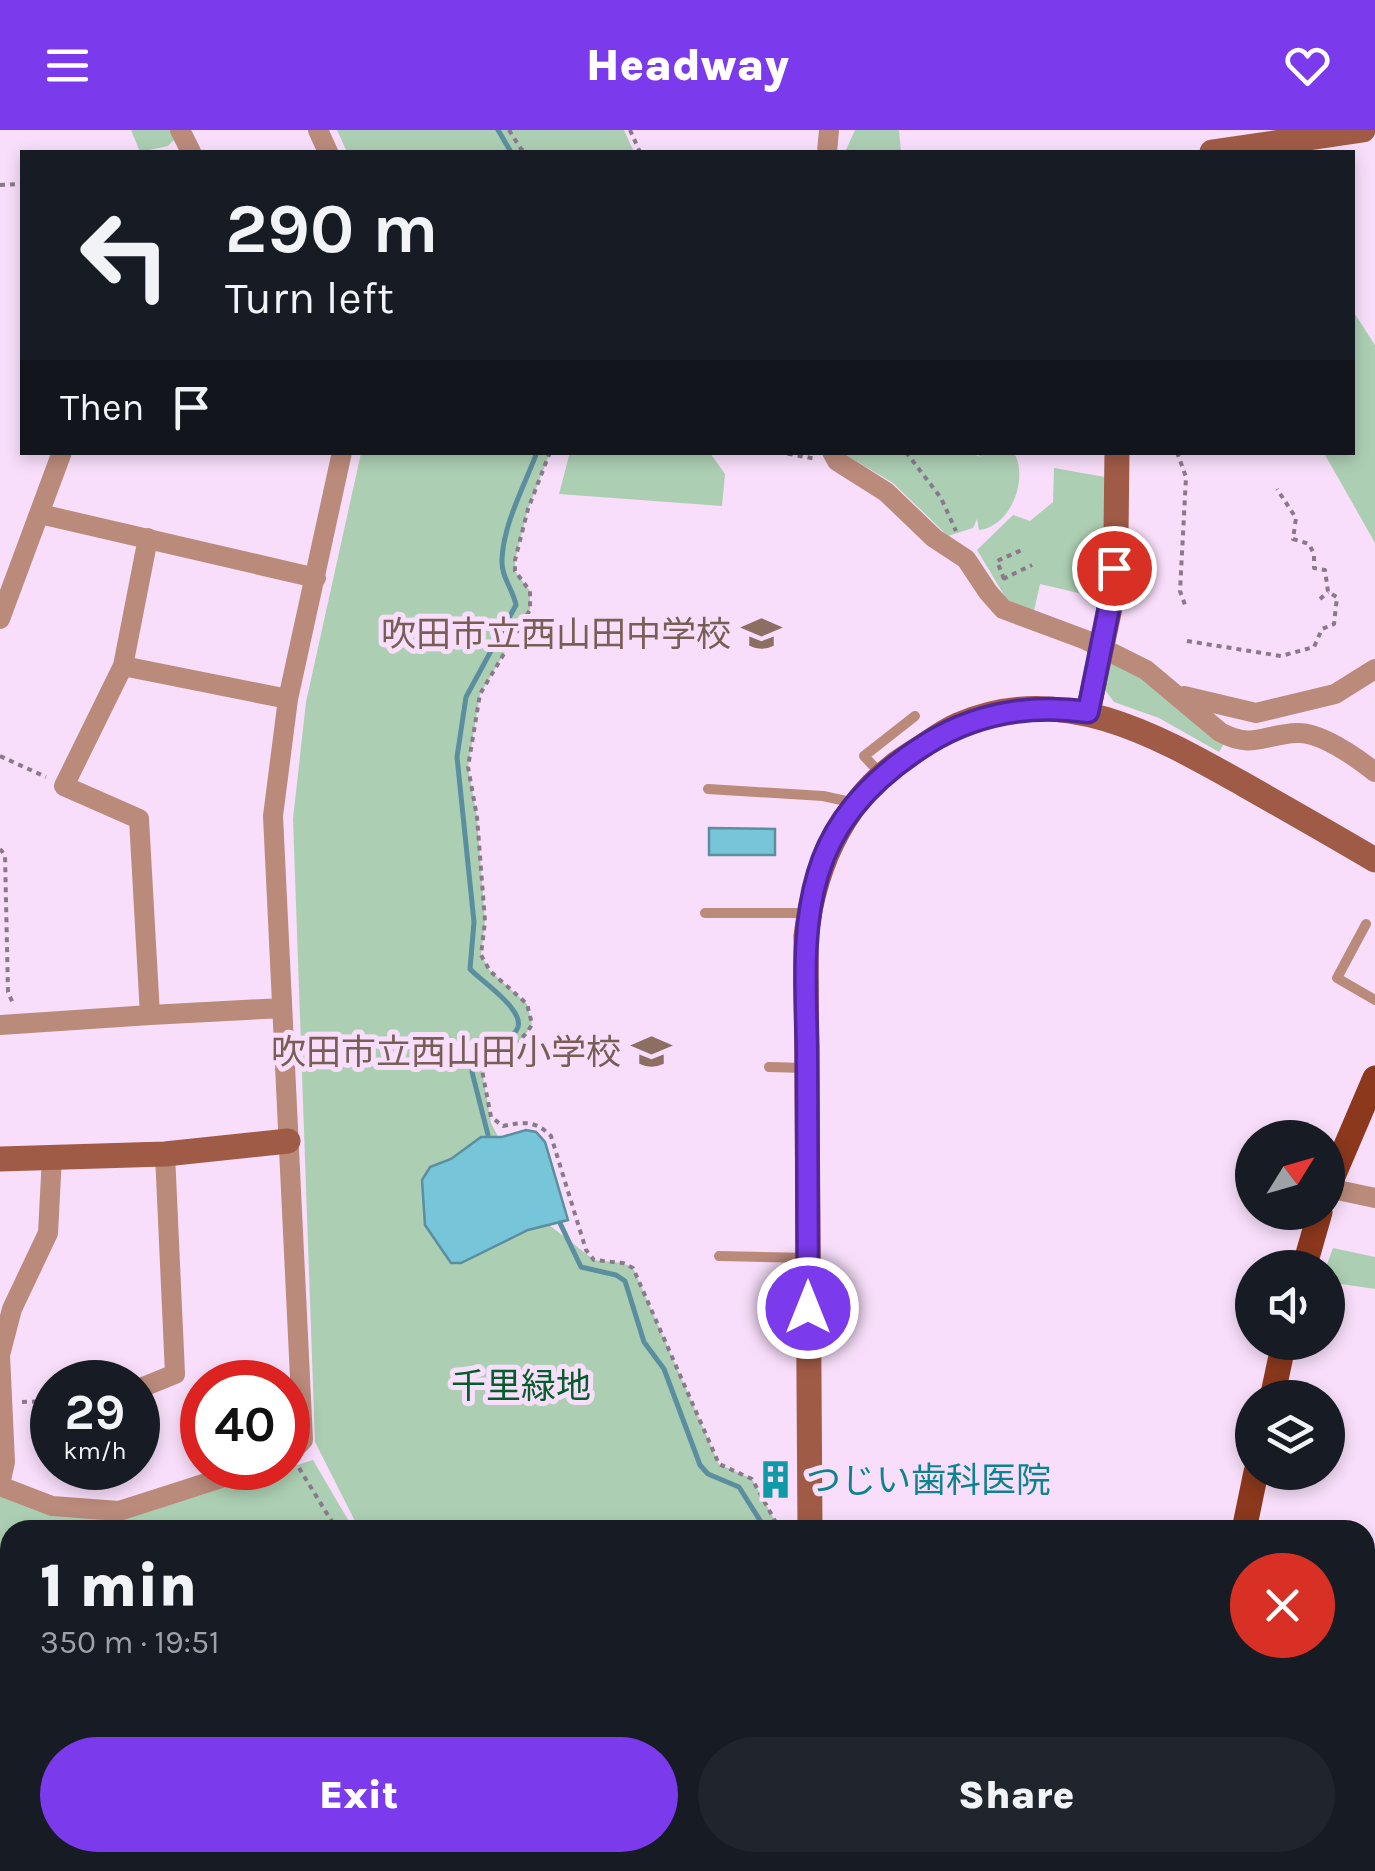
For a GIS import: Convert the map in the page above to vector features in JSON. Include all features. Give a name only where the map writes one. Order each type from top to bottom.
[{"type":"main road","points":[[1345,1148],[1375,1078]]},
{"type":"main road","points":[[1246,1520],[1252,1490]]},
{"type":"street","points":[[1226,150],[1363,130]]},
{"type":"street","points":[[0,618],[61,455]]},
{"type":"street","points":[[299,1360],[273,816],[288,699],[341,455]]},
{"type":"street","points":[[1088,712],[1110,603],[1117,455]]},
{"type":"street","points":[[834,457],[886,492],[934,538],[966,559],[1003,608],[1086,640],[1146,670],[1233,739],[1251,742],[1298,732],[1315,736],[1375,772]]},
{"type":"street","points":[[40,514],[316,578]]},
{"type":"street","points":[[148,538],[123,666],[64,786],[139,818],[150,1015]]},
{"type":"street","points":[[123,666],[288,699]]},
{"type":"street","points":[[1178,695],[1256,713],[1335,694],[1375,669]]},
{"type":"street","points":[[810,1520],[809,913],[818,871],[855,803],[881,774],[958,725],[1001,712],[1053,708],[1088,712],[1160,737],[1375,860]]},
{"type":"street","points":[[10,1025],[282,1008]]},
{"type":"street","points":[[0,1159],[165,1154],[288,1141]]},
{"type":"street","points":[[160,1380],[176,1374],[165,1154]]},
{"type":"street","points":[[52,1157],[48,1233],[12,1309],[0,1355],[5,1462],[0,1485],[52,1506],[119,1511],[184,1490]]},
{"type":"street","points":[[1345,1192],[1375,1198]]},
{"type":"lane","points":[[881,774],[864,756],[915,716]]},
{"type":"lane","points":[[708,788],[823,796],[855,803]]},
{"type":"lane","points":[[706,913],[809,913]]},
{"type":"lane","points":[[1366,924],[1337,978],[1375,1000]]},
{"type":"lane","points":[[769,1067],[807,1068]]},
{"type":"lane","points":[[719,1256],[808,1258]]},
{"type":"path","points":[[509,130],[524,150]]},
{"type":"path","points":[[549,455],[528,509],[515,560],[515,571],[530,590],[530,610],[480,694],[468,767],[477,817],[485,922],[481,955],[490,971],[527,1004],[532,1024],[525,1038],[488,1061],[482,1070],[491,1117],[503,1126],[539,1124],[551,1136],[586,1250],[594,1260],[633,1268],[719,1464],[752,1479],[775,1520]]},
{"type":"path","points":[[908,455],[941,498],[966,559]]},
{"type":"path","points":[[1178,455],[1186,476],[1180,591],[1185,605]]},
{"type":"path","points":[[1277,490],[1296,518],[1293,539],[1308,544],[1314,554],[1314,568],[1325,570],[1328,592]]},
{"type":"path","points":[[1004,579],[997,561],[1024,549]]},
{"type":"path","points":[[990,586],[1032,565]]},
{"type":"path","points":[[1320,598],[1328,592]]},
{"type":"path","points":[[1188,641],[1282,656],[1314,647],[1322,629],[1334,624],[1337,597],[1328,592]]},
{"type":"path","points":[[0,756],[64,786]]},
{"type":"path","points":[[0,849],[5,854],[10,1025]]},
{"type":"path","points":[[2,1403],[30,1401]]},
{"type":"path","points":[[310,1488],[331,1520]]},
{"type":"green space","points":[[131,130],[175,130],[174,140],[168,146],[139,150]]},
{"type":"green space","points":[[337,130],[624,130],[633,150],[346,150]]},
{"type":"green space","points":[[855,130],[899,130],[901,150],[846,150]]},
{"type":"green space","points":[[1355,314],[1375,345],[1375,543],[1325,455],[1355,455]]},
{"type":"green space","name":"千里緑地","points":[[361,455],[549,455],[528,509],[515,560],[515,571],[530,591],[530,610],[480,694],[468,767],[477,817],[485,921],[481,955],[490,971],[527,1004],[532,1024],[521,1039],[482,1070],[491,1123],[539,1217],[594,1260],[633,1268],[719,1464],[752,1479],[775,1520],[354,1520],[315,1442],[293,819],[306,702]]},
{"type":"green space","points":[[569,455],[711,455],[725,474],[722,506],[559,494]]},
{"type":"green space","points":[[846,455],[1015,455],[1018,463],[1018,488],[1000,520],[979,530],[977,519],[973,528],[948,536],[893,483]]},
{"type":"green space","points":[[1054,468],[1105,477],[1104,539],[1096,597],[1040,584],[1034,611],[1007,600],[977,550],[1013,515],[1030,521],[1053,502]]},
{"type":"green space","points":[[1110,662],[1130,670],[1225,742],[1219,752],[1159,718],[1114,702],[1105,690]]},
{"type":"green space","points":[[1345,1251],[1375,1257],[1375,1289],[1345,1285]]},
{"type":"green space","points":[[313,1460],[348,1520],[121,1520],[217,1490],[310,1490]]},
{"type":"green space","points":[[0,1496],[113,1520],[0,1520]]},
{"type":"water","points":[[709,828],[775,829],[775,855],[709,855]]},
{"type":"water","points":[[526,1130],[536,1132],[545,1142],[568,1220],[528,1230],[461,1263],[451,1263],[425,1225],[422,1180],[430,1167],[451,1159],[481,1137],[502,1137]]},
{"type":"waterway","points":[[498,130],[510,150]]},
{"type":"waterway","points":[[488,1135],[472,1072],[474,1058],[512,1035],[519,1024],[503,998],[470,969],[474,922],[457,757],[466,697],[516,605],[503,572],[503,546],[536,455]]},
{"type":"waterway","points":[[560,1223],[581,1267],[625,1281],[644,1342],[664,1369],[700,1465],[708,1474],[739,1487],[760,1520]]},
{"type":"place","name":"吹田市立西山田中学校","points":[[761,634]]},
{"type":"place","name":"吹田市立西山田小学校","points":[[651,1052]]},
{"type":"place","name":"つじい歯科医院","points":[[776,1480]]},
{"type":"route","points":[[808,1308],[806,936],[818,871],[842,822],[866,789],[902,759],[958,725],[1001,712],[1053,708],[1088,712],[1114,568]]}]
